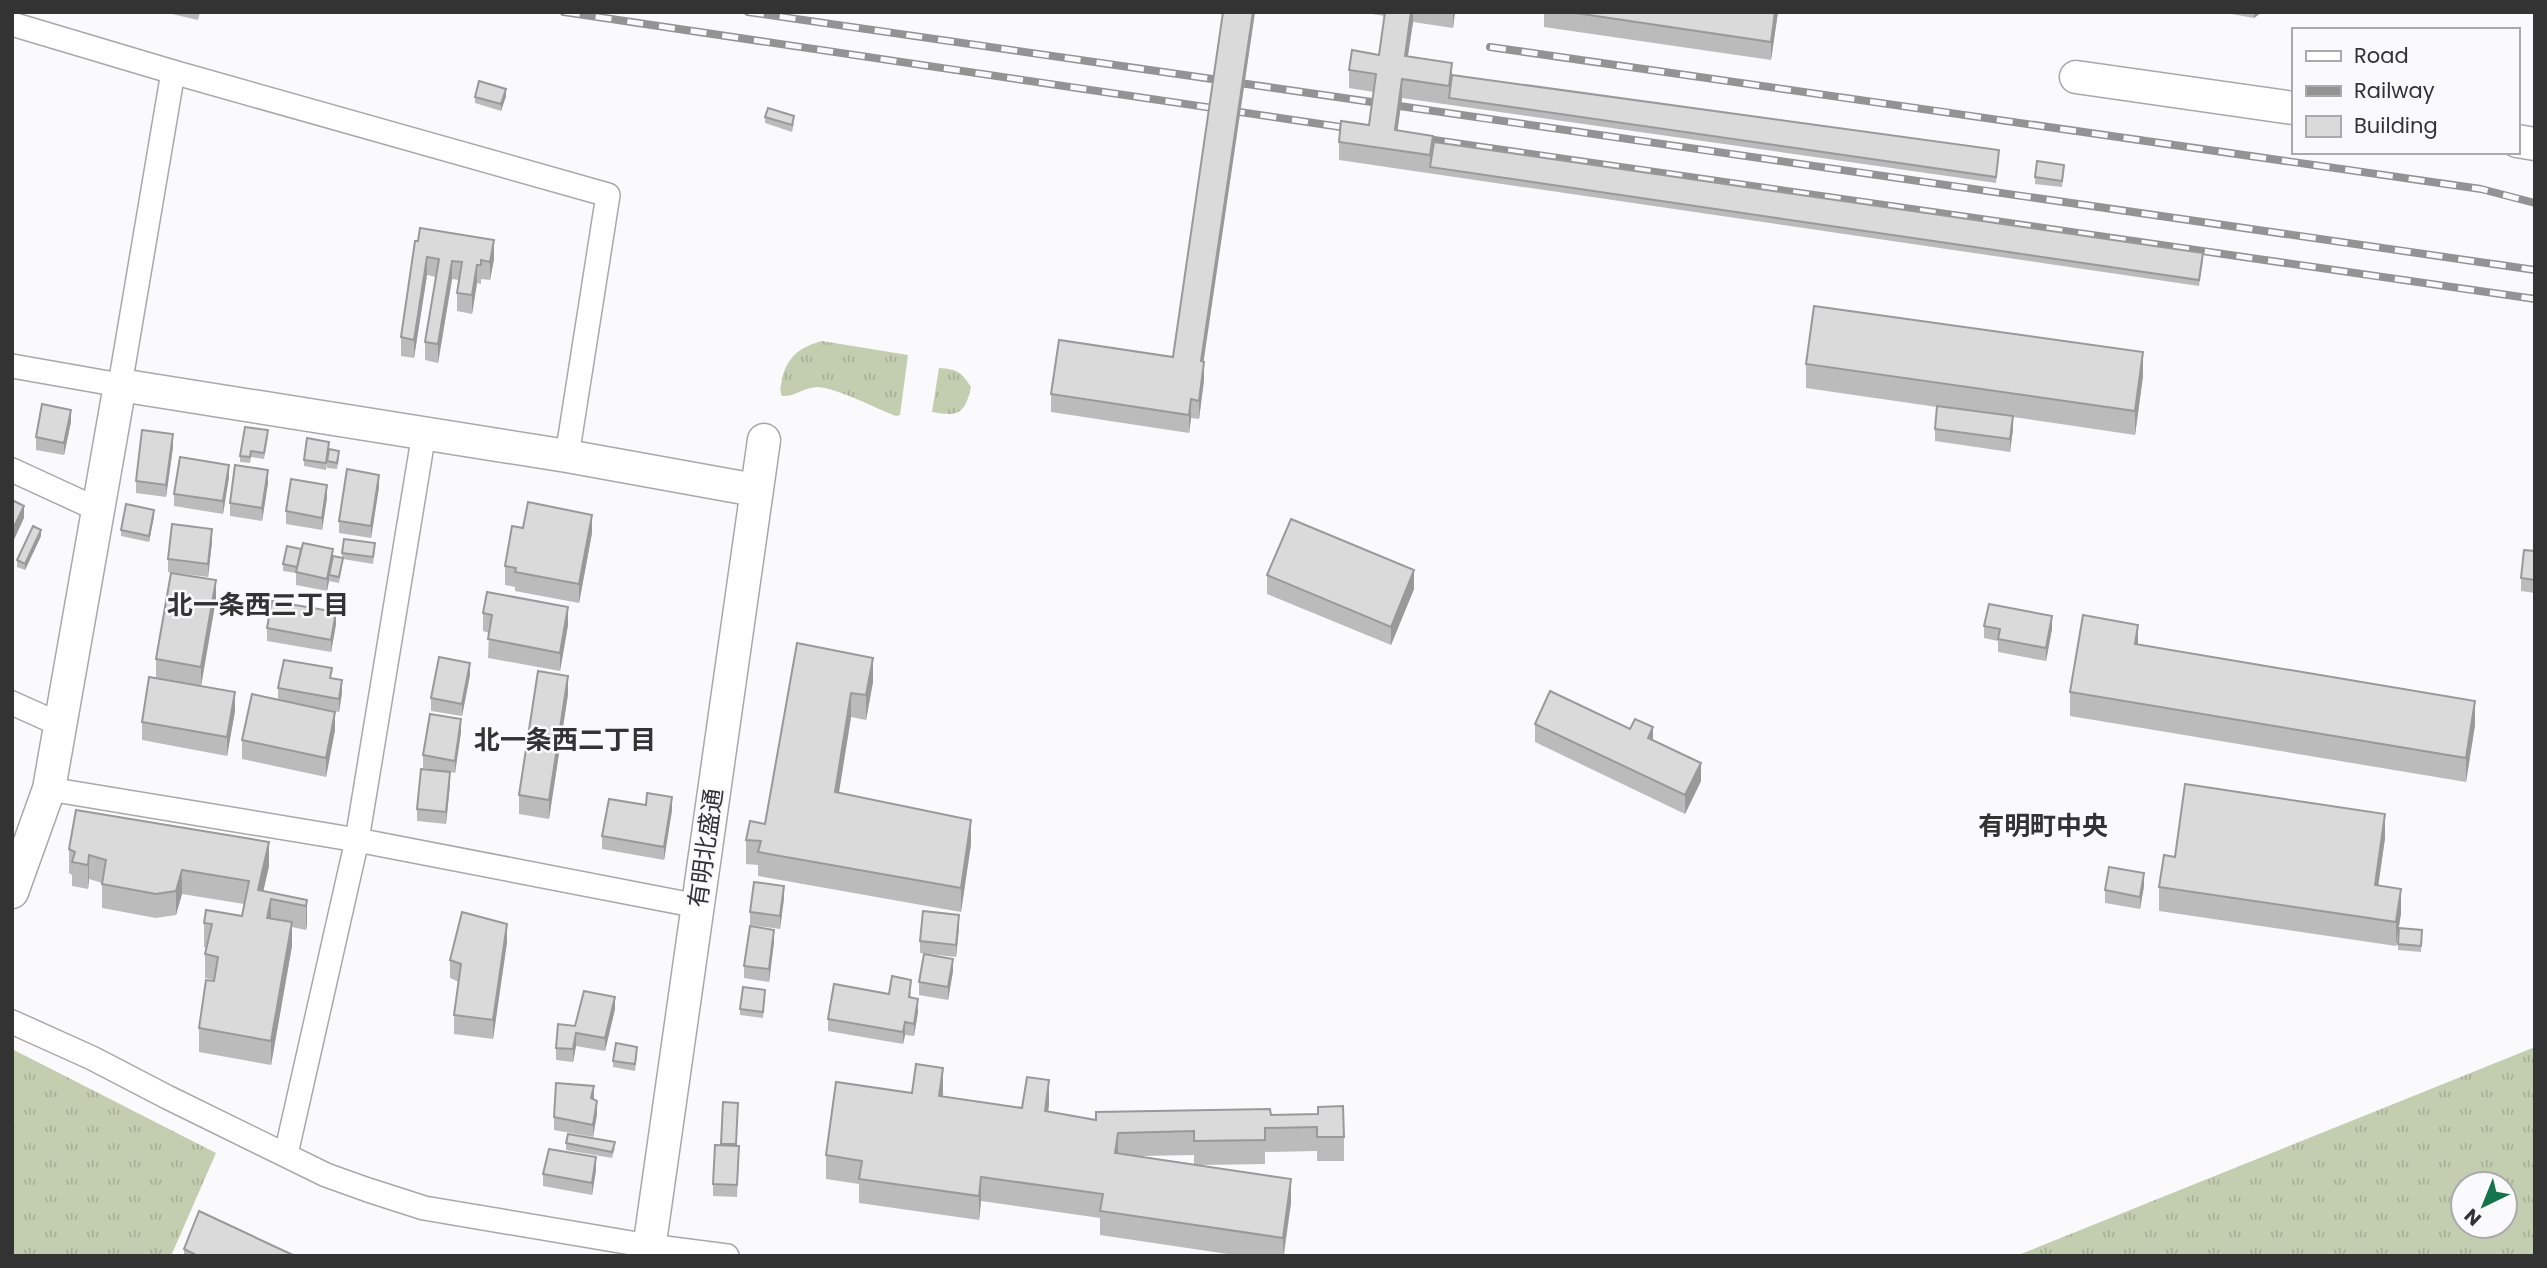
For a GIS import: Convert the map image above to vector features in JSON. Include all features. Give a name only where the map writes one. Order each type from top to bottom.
[{"type":"street","points":[[12,24],[608,195],[567,456]]},
{"type":"street","points":[[12,892],[49,789],[173,72]]},
{"type":"street","points":[[2076,77],[2292,108]]},
{"type":"street","points":[[12,366],[567,456],[755,490]]},
{"type":"street","points":[[286,1154],[357,840],[424,433]]},
{"type":"street","name":"有明北盛通","points":[[649,1251],[764,440]]},
{"type":"street","points":[[12,470],[99,510]]},
{"type":"street","points":[[12,703],[61,725]]},
{"type":"street","points":[[49,789],[357,840],[698,906]]},
{"type":"street","points":[[12,1022],[92,1058],[327,1175],[424,1208],[649,1251],[727,1256]]},
{"type":"green space","points":[[822,341],[908,355],[900,415],[896,416],[826,388],[813,387],[782,396],[782,379],[791,359],[807,346]]},
{"type":"green space","points":[[939,368],[958,372],[971,387],[966,403],[959,412],[932,412]]},
{"type":"green space","points":[[2535,1047],[2535,1256],[2016,1256]]},
{"type":"green space","points":[[12,1049],[216,1153],[171,1256],[12,1256]]},
{"type":"building","points":[[1223,12],[1253,12],[1201,361],[1204,362],[1199,401],[1191,399],[1189,415],[1051,394],[1059,340],[1173,357]]},
{"type":"building","points":[[1385,12],[1411,12],[1405,56],[1452,63],[1449,86],[1402,79],[1395,130],[1433,136],[1430,155],[1339,142],[1341,121],[1369,125],[1376,74],[1349,70],[1352,50],[1379,55]]},
{"type":"building","points":[[1569,12],[1775,12],[1771,42]]},
{"type":"building","points":[[1452,75],[1999,150],[1996,177],[1449,98]]},
{"type":"building","points":[[479,81],[506,89],[501,104],[475,97]]},
{"type":"building","points":[[768,108],[794,116],[792,125],[765,117]]},
{"type":"building","points":[[1434,142],[2203,253],[2199,280],[1430,167]]},
{"type":"building","points":[[2037,161],[2064,165],[2062,181],[2035,177]]},
{"type":"building","points":[[420,228],[494,240],[490,262],[481,260],[481,265],[477,265],[472,295],[457,293],[462,262],[452,261],[438,344],[425,342],[439,259],[427,257],[414,340],[401,337],[415,241],[418,241]]},
{"type":"building","points":[[1814,306],[2143,352],[2135,411],[1806,364]]},
{"type":"building","points":[[42,404],[71,410],[64,443],[36,437]]},
{"type":"building","points":[[1937,406],[2013,416],[2010,439],[1935,429]]},
{"type":"building","points":[[245,427],[268,430],[264,453],[251,451],[250,457],[240,456]]},
{"type":"building","points":[[142,430],[173,434],[166,485],[136,481]]},
{"type":"building","points":[[307,438],[329,442],[326,463],[304,460]]},
{"type":"building","points":[[329,449],[339,451],[337,463],[327,461]]},
{"type":"building","points":[[180,457],[229,465],[223,501],[174,494]]},
{"type":"building","points":[[235,465],[268,470],[262,508],[230,503]]},
{"type":"building","points":[[347,469],[379,475],[371,526],[339,521]]},
{"type":"building","points":[[291,479],[327,485],[322,518],[286,511]]},
{"type":"building","points":[[12,500],[24,506],[12,531]]},
{"type":"building","points":[[528,502],[592,515],[579,584],[515,572],[516,568],[505,566],[512,526],[523,528]]},
{"type":"building","points":[[126,504],[154,510],[149,536],[121,530]]},
{"type":"building","points":[[1291,519],[1414,570],[1391,627],[1267,575]]},
{"type":"building","points":[[172,524],[212,529],[208,564],[168,559]]},
{"type":"building","points":[[33,526],[41,530],[25,564],[17,560]]},
{"type":"building","points":[[344,539],[375,543],[373,557],[342,553]]},
{"type":"building","points":[[303,543],[333,549],[327,579],[296,572]]},
{"type":"building","points":[[287,546],[301,549],[297,567],[283,564]]},
{"type":"building","points":[[2524,550],[2535,551],[2535,580],[2521,578]]},
{"type":"building","points":[[333,556],[343,558],[339,577],[329,575]]},
{"type":"building","points":[[171,573],[216,580],[201,667],[156,659]]},
{"type":"building","points":[[487,592],[568,607],[560,653],[488,639],[492,615],[483,613]]},
{"type":"building","points":[[272,601],[336,612],[331,640],[267,628]]},
{"type":"building","points":[[1989,604],[2052,616],[2046,648],[1998,639],[2000,629],[1984,626]]},
{"type":"building","points":[[2083,615],[2138,625],[2135,644],[2475,701],[2466,758],[2070,692]]},
{"type":"building","points":[[797,643],[873,658],[866,695],[851,693],[835,792],[971,820],[961,888],[758,852],[761,841],[746,840],[750,821],[765,824]]},
{"type":"building","points":[[439,657],[470,663],[462,704],[431,698]]},
{"type":"building","points":[[284,660],[332,668],[330,678],[342,680],[339,699],[278,688]]},
{"type":"building","points":[[538,671],[568,676],[549,800],[519,795]]},
{"type":"building","points":[[149,677],[235,692],[227,737],[142,722]]},
{"type":"building","points":[[1550,691],[1630,729],[1635,719],[1653,727],[1648,738],[1701,763],[1685,795],[1535,724]]},
{"type":"building","points":[[252,694],[335,712],[326,758],[242,740]]},
{"type":"building","points":[[430,714],[461,719],[455,761],[423,755]]},
{"type":"building","points":[[421,769],[450,772],[446,812],[417,809]]},
{"type":"building","points":[[2185,784],[2385,814],[2375,885],[2401,889],[2396,922],[2159,887],[2164,855],[2175,857]]},
{"type":"building","points":[[647,793],[672,797],[664,847],[602,836],[609,799],[646,805]]},
{"type":"building","points":[[76,810],[269,842],[258,890],[307,900],[306,906],[271,899],[267,918],[292,922],[271,1041],[199,1028],[206,980],[214,981],[218,957],[205,954],[212,924],[204,923],[206,910],[242,916],[249,881],[182,870],[176,891],[156,894],[102,884],[106,860],[89,855],[88,865],[72,862],[75,852],[69,849]]},
{"type":"building","points":[[2109,867],[2144,873],[2140,897],[2105,890]]},
{"type":"building","points":[[754,882],[784,886],[780,916],[750,912]]},
{"type":"building","points":[[923,911],[959,915],[956,945],[920,941]]},
{"type":"building","points":[[462,912],[507,924],[493,1020],[454,1015],[461,964],[450,960]]},
{"type":"building","points":[[750,926],[774,930],[769,969],[744,966]]},
{"type":"building","points":[[2399,928],[2422,930],[2421,946],[2398,944]]},
{"type":"building","points":[[924,954],[953,959],[948,987],[919,982]]},
{"type":"building","points":[[892,976],[911,980],[909,997],[918,999],[914,1024],[905,1022],[903,1032],[828,1019],[834,984],[889,994]]},
{"type":"building","points":[[743,987],[765,990],[763,1012],[740,1009]]},
{"type":"building","points":[[584,991],[615,997],[605,1038],[576,1033],[573,1049],[556,1048],[558,1024],[575,1026]]},
{"type":"building","points":[[616,1043],[637,1047],[635,1064],[613,1061]]},
{"type":"building","points":[[916,1064],[943,1068],[939,1096],[1022,1108],[1027,1077],[1049,1080],[1045,1111],[1096,1120],[1096,1112],[1270,1109],[1271,1115],[1318,1114],[1318,1107],[1343,1106],[1344,1137],[1317,1137],[1317,1127],[1265,1128],[1265,1140],[1194,1141],[1194,1131],[1118,1133],[1115,1153],[1291,1179],[1283,1238],[1100,1211],[1103,1194],[981,1177],[979,1196],[859,1179],[862,1161],[826,1155],[836,1082],[912,1093]]},
{"type":"building","points":[[556,1083],[594,1086],[591,1098],[597,1101],[593,1125],[554,1117]]},
{"type":"building","points":[[723,1102],[738,1103],[736,1144],[721,1144]]},
{"type":"building","points":[[568,1134],[615,1142],[612,1152],[566,1143]]},
{"type":"building","points":[[715,1145],[739,1146],[737,1185],[713,1184]]},
{"type":"building","points":[[549,1149],[596,1157],[592,1183],[543,1174]]},
{"type":"building","points":[[199,1211],[295,1256],[198,1256],[184,1249]]},
{"type":"railway","points":[[564,12],[1361,130]]},
{"type":"railway","points":[[748,12],[2535,270]]},
{"type":"railway","points":[[1490,47],[2481,189],[2535,203]]},
{"type":"railway","points":[[1413,137],[2535,299]]},
{"type":"district","name":"北一条西三丁目","points":[[258,605]]},
{"type":"district","name":"北一条西二丁目","points":[[565,740]]},
{"type":"district","name":"有明町中央","points":[[2043,826]]}]
